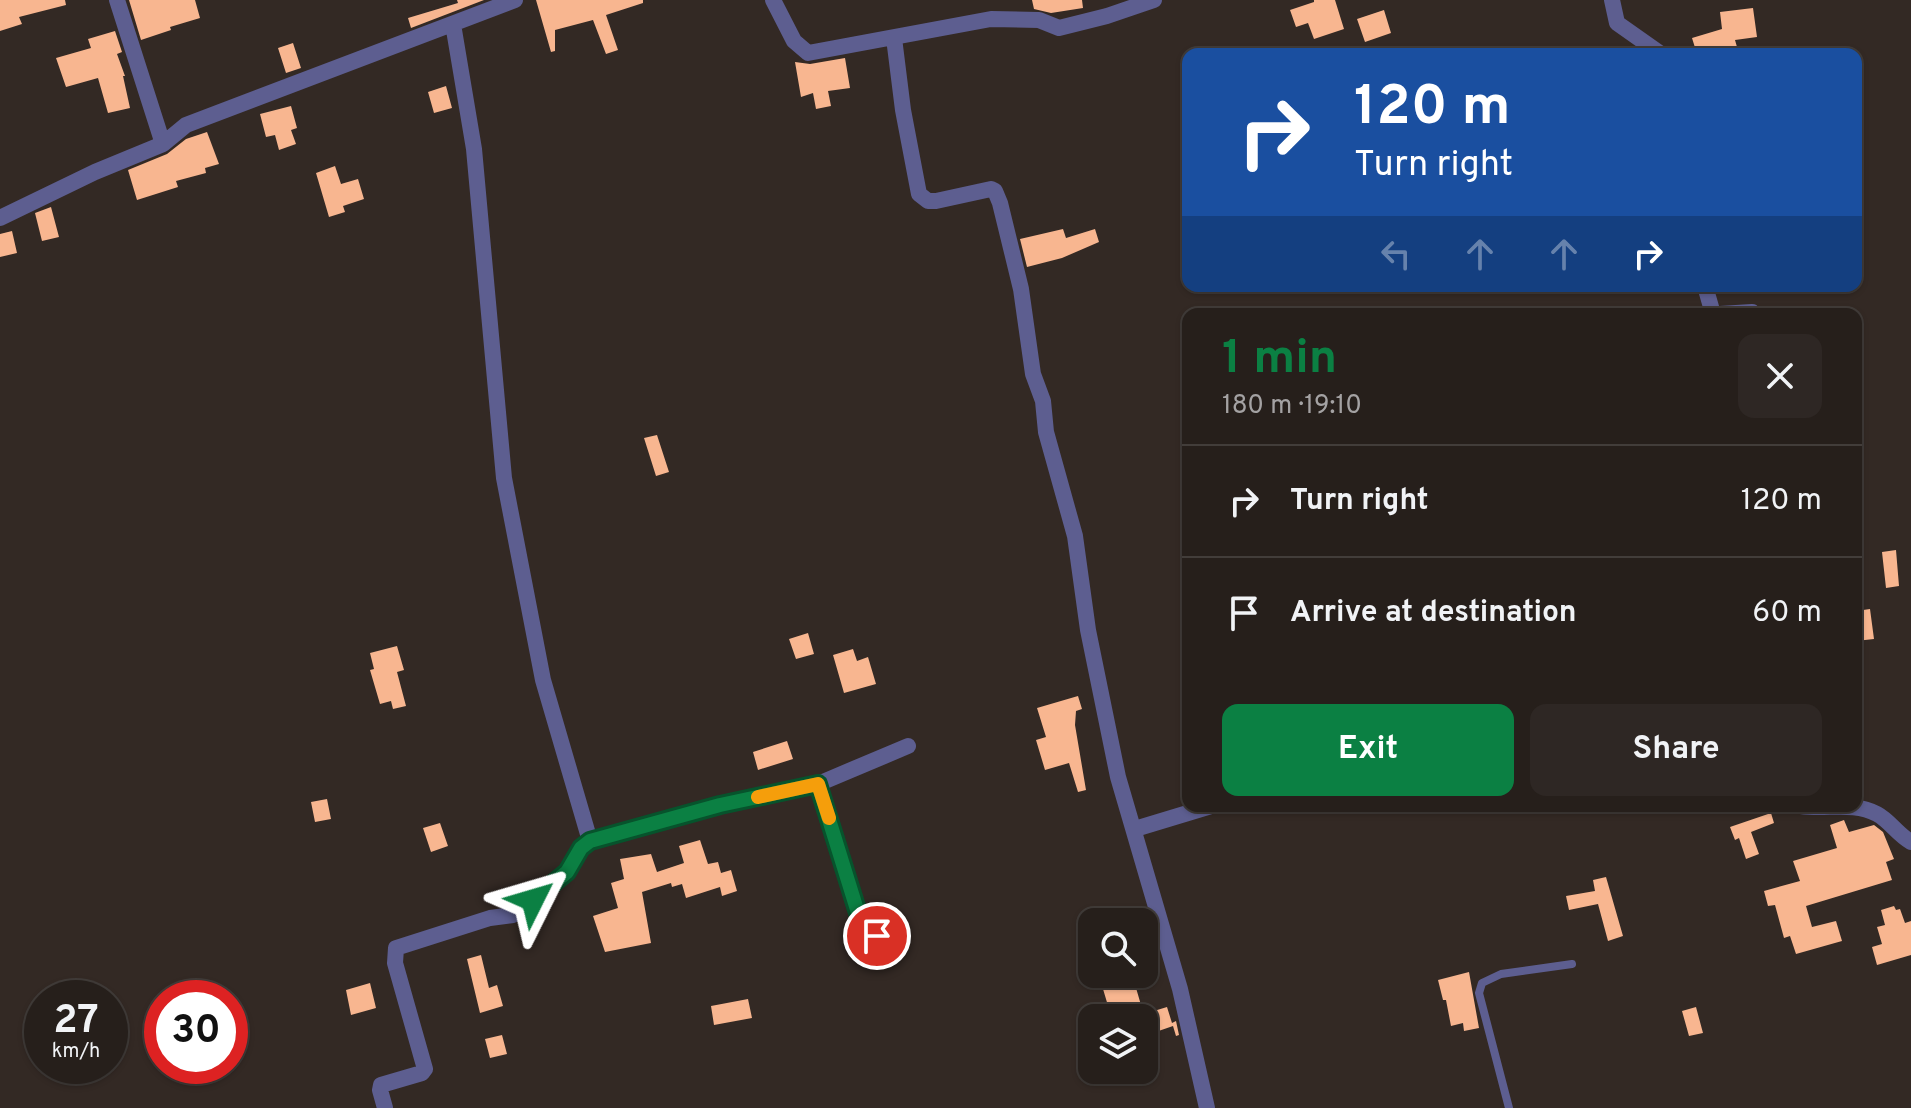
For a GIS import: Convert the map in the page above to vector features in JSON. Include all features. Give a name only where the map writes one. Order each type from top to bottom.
[{"type":"street","points":[[117,0],[163,144]]},
{"type":"street","points":[[0,218],[95,172],[163,144],[186,125],[515,0]]},
{"type":"street","points":[[773,0],[794,41],[808,53],[991,19],[1039,20],[1059,28],[1154,0]]},
{"type":"street","points":[[1612,0],[1617,23],[1652,48]]},
{"type":"street","points":[[453,24],[474,149],[504,478],[543,680],[590,841]]},
{"type":"street","points":[[894,38],[903,110],[919,194],[928,201],[936,201],[991,189],[1000,203],[1021,289],[1033,374],[1043,401],[1046,432],[1075,536],[1088,630],[1118,777],[1180,989],[1207,1108]]},
{"type":"street","points":[[385,1108],[381,1085],[422,1073],[425,1069],[395,963],[396,948],[490,918],[513,915],[567,872],[581,848],[590,841],[720,805],[818,784],[908,746]]},
{"type":"street","points":[[1862,809],[1875,813],[1896,833],[1911,842]]},
{"type":"street","points":[[1135,829],[1191,812]]},
{"type":"lane","points":[[818,784],[863,929],[867,935],[903,936]]},
{"type":"lane","points":[[1509,1108],[1479,993],[1482,983],[1501,974],[1572,964]]},
{"type":"building","points":[[0,0],[65,0],[66,5],[19,17],[22,24],[0,31]]},
{"type":"building","points":[[129,0],[195,0],[200,18],[141,40]]},
{"type":"building","points":[[457,0],[484,0],[411,28],[408,18],[458,3]]},
{"type":"building","points":[[536,0],[643,0],[643,3],[606,15],[618,50],[606,54],[593,20],[555,30],[555,51],[551,52]]},
{"type":"building","points":[[1032,0],[1082,0],[1083,8],[1051,13],[1034,9]]},
{"type":"building","points":[[1314,0],[1335,0],[1344,29],[1314,39],[1308,23],[1296,27],[1290,10]]},
{"type":"building","points":[[1753,8],[1757,37],[1735,40],[1737,48],[1695,48],[1692,38],[1722,29],[1720,12]]},
{"type":"building","points":[[1384,10],[1391,33],[1365,42],[1357,19]]},
{"type":"building","points":[[115,31],[122,52],[117,54],[125,76],[130,108],[108,113],[98,78],[66,87],[56,58],[91,48],[88,39]]},
{"type":"building","points":[[293,43],[301,68],[286,73],[278,48]]},
{"type":"building","points":[[845,58],[850,88],[828,91],[831,106],[816,109],[813,93],[801,97],[795,62],[810,64]]},
{"type":"building","points":[[446,86],[452,108],[434,113],[428,92]]},
{"type":"building","points":[[291,106],[297,128],[291,130],[296,144],[279,150],[275,135],[266,137],[260,114]]},
{"type":"building","points":[[207,132],[219,164],[205,168],[206,173],[176,181],[178,187],[137,200],[128,170],[167,154],[186,139]]},
{"type":"building","points":[[335,166],[341,184],[358,179],[364,199],[343,206],[345,212],[329,217],[316,173]]},
{"type":"building","points":[[51,207],[59,237],[42,241],[35,213]]},
{"type":"building","points":[[1063,229],[1066,238],[1095,229],[1099,242],[1062,258],[1027,267],[1020,239]]},
{"type":"building","points":[[12,231],[17,253],[0,257],[0,234]]},
{"type":"building","points":[[657,435],[669,472],[656,476],[644,438]]},
{"type":"building","points":[[1896,550],[1899,586],[1886,588],[1882,552]]},
{"type":"building","points":[[1870,609],[1874,639],[1862,640],[1862,610]]},
{"type":"building","points":[[808,633],[814,654],[796,659],[789,639]]},
{"type":"building","points":[[397,646],[404,670],[397,672],[406,706],[393,709],[391,701],[380,704],[370,670],[374,669],[370,653]]},
{"type":"building","points":[[853,649],[857,661],[868,657],[876,684],[844,693],[833,655]]},
{"type":"building","points":[[1078,696],[1082,709],[1076,711],[1075,725],[1086,790],[1078,792],[1069,763],[1045,770],[1036,740],[1046,737],[1037,708]]},
{"type":"building","points":[[787,741],[793,759],[758,770],[753,752]]},
{"type":"building","points":[[327,799],[331,819],[315,822],[311,802]]},
{"type":"building","points":[[1771,813],[1774,823],[1751,832],[1759,854],[1746,859],[1739,838],[1735,840],[1730,827]]},
{"type":"building","points":[[1844,820],[1849,832],[1874,825],[1883,832],[1894,859],[1886,862],[1892,880],[1806,906],[1812,927],[1836,921],[1842,941],[1796,954],[1790,936],[1784,938],[1775,905],[1768,906],[1764,891],[1800,881],[1793,861],[1837,848],[1830,825]]},
{"type":"building","points":[[440,823],[448,846],[431,852],[423,828]]},
{"type":"building","points":[[700,840],[708,864],[718,862],[721,873],[731,870],[737,891],[722,896],[720,887],[686,898],[682,884],[672,887],[671,883],[642,892],[651,943],[605,952],[593,916],[618,908],[611,883],[624,879],[620,859],[651,854],[657,872],[684,863],[679,846]]},
{"type":"building","points":[[1606,877],[1623,936],[1608,941],[1598,904],[1569,910],[1566,896],[1595,891],[1593,880]]},
{"type":"building","points":[[1894,906],[1896,910],[1900,909],[1905,923],[1911,921],[1911,955],[1877,965],[1872,947],[1882,944],[1877,927],[1885,925],[1881,910]]},
{"type":"building","points":[[481,955],[489,988],[497,985],[503,1006],[480,1013],[467,959]]},
{"type":"building","points":[[1469,972],[1479,1028],[1464,1031],[1463,1023],[1451,1026],[1438,980]]},
{"type":"building","points":[[370,983],[376,1008],[351,1015],[346,990]]},
{"type":"building","points":[[1103,988],[1136,988],[1141,1004],[1108,1004]]},
{"type":"building","points":[[748,999],[752,1018],[714,1025],[711,1006]]},
{"type":"building","points":[[1167,1007],[1172,1023],[1176,1021],[1179,1035],[1176,1036],[1173,1026],[1158,1031],[1158,1010]]},
{"type":"building","points":[[1696,1007],[1703,1033],[1689,1036],[1682,1011]]},
{"type":"building","points":[[502,1035],[507,1054],[490,1058],[485,1039]]},
{"type":"slow traffic","points":[[758,797],[818,784],[829,818]]},
{"type":"route","points":[[533,900],[567,872],[581,848],[590,841],[720,805],[818,784],[863,929],[867,935],[877,936]]}]
